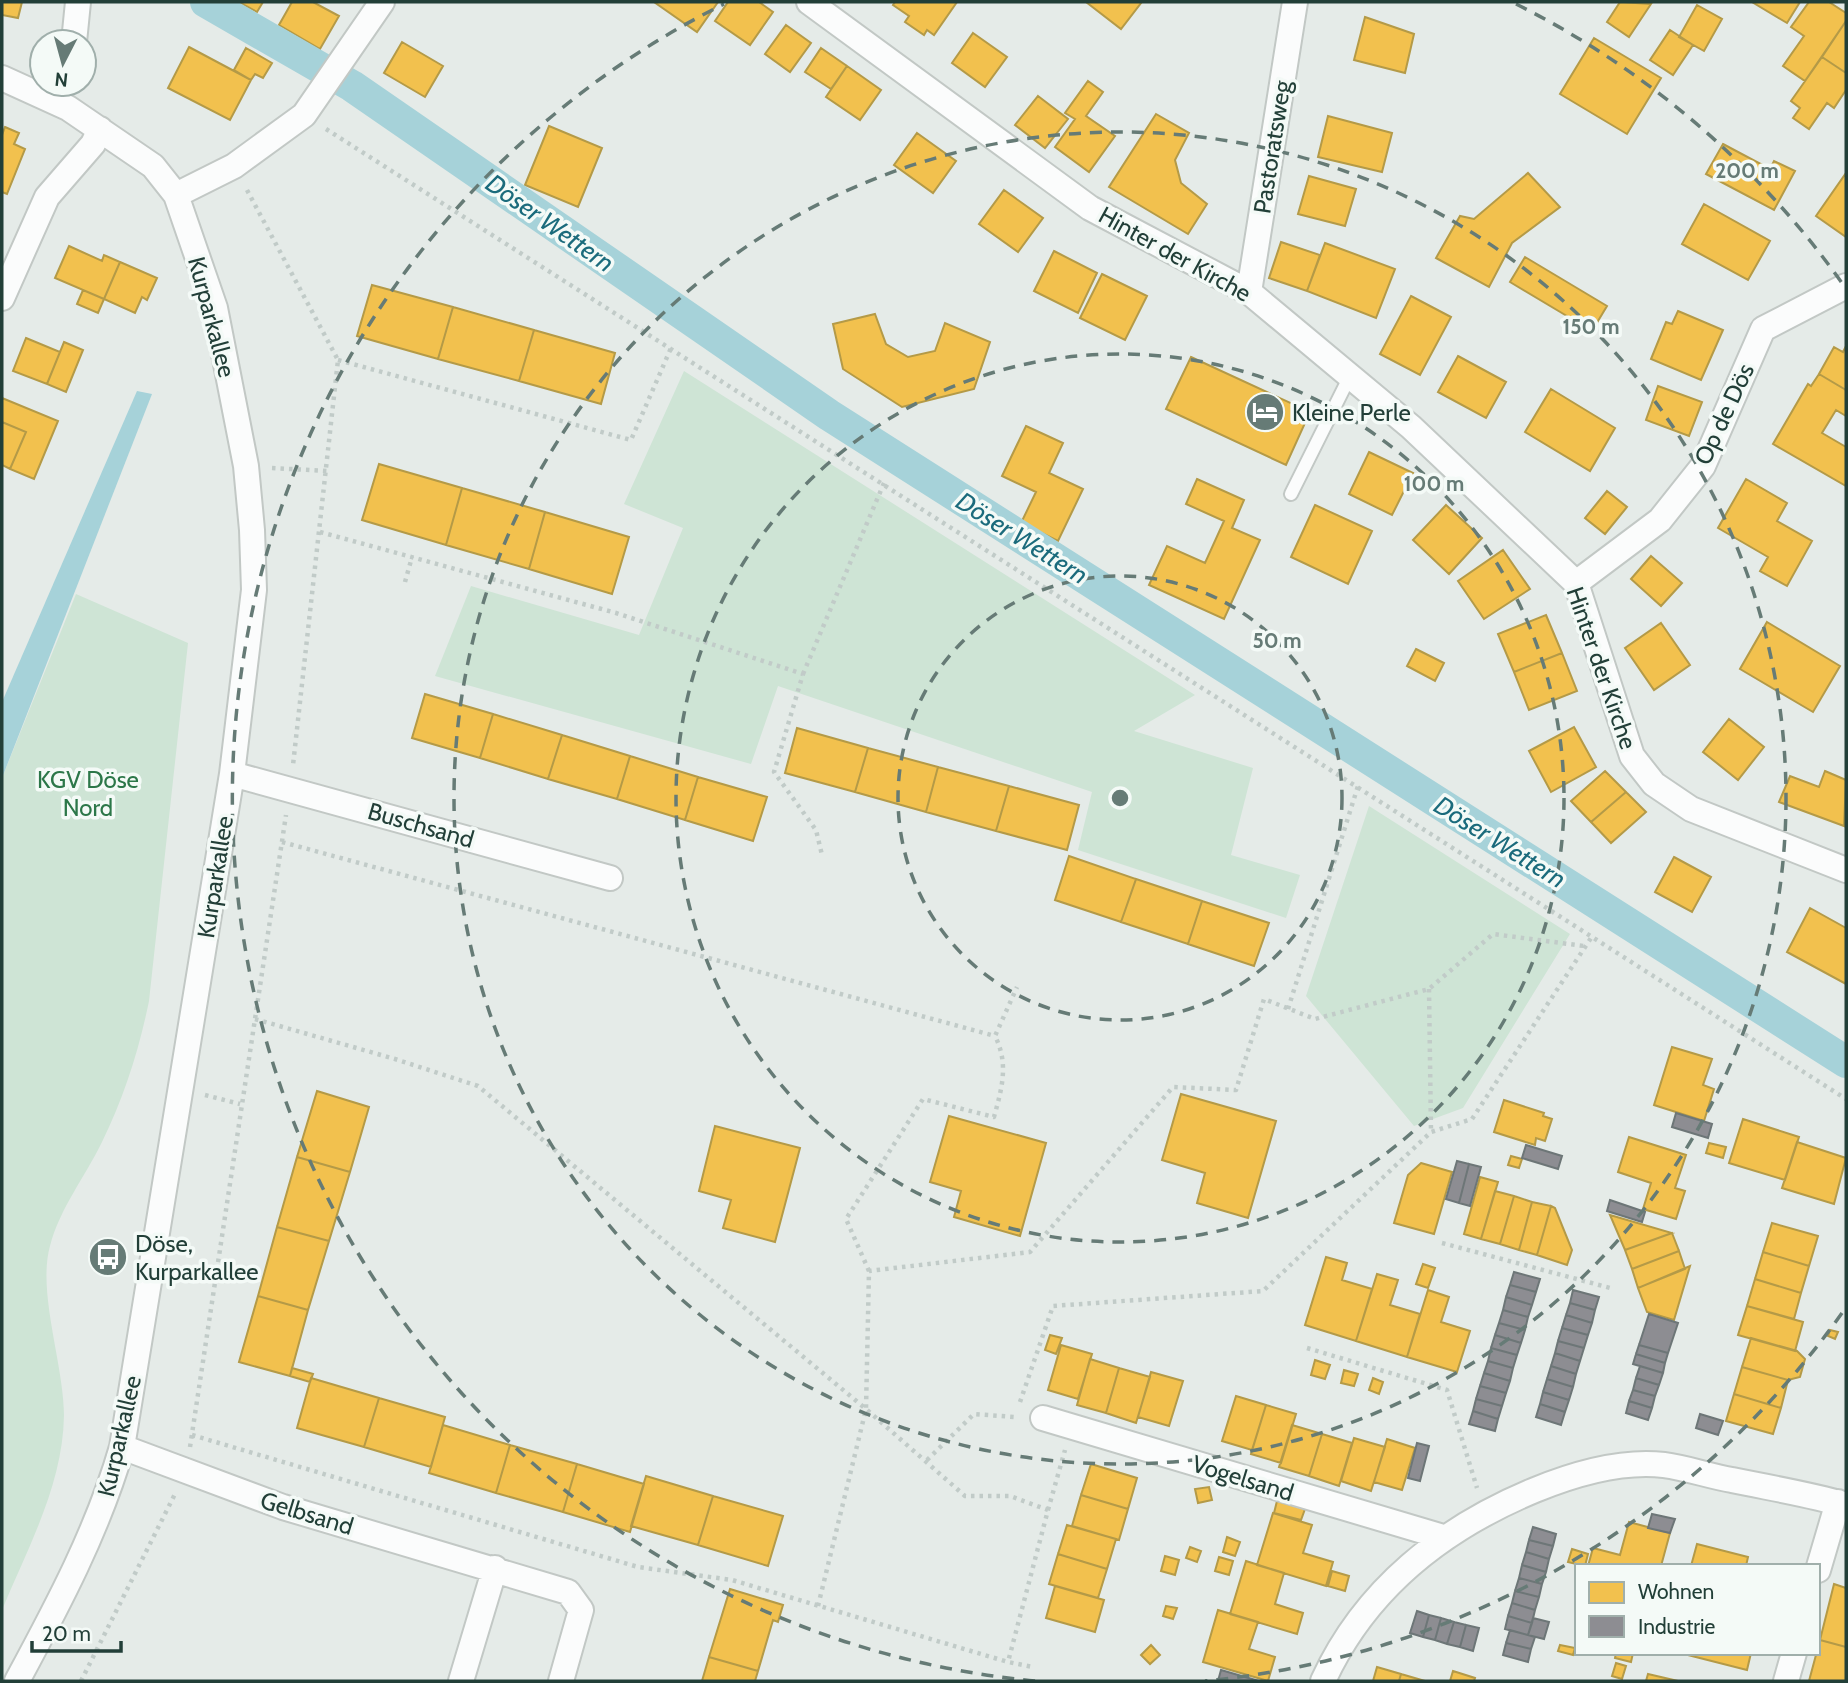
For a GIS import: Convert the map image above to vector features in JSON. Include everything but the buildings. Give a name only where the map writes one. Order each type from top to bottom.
[{"type":"street","points":[[75,28],[78,2]]},
{"type":"street","points":[[176,195],[234,166],[310,107],[382,2]]},
{"type":"street","name":"Hinter der Kirche","points":[[808,2],[1090,208],[1249,292],[1411,427],[1576,583],[1632,756],[1654,784],[1691,809],[1846,870]]},
{"type":"street","name":"Pastoratsweg","points":[[1249,292],[1296,2]]},
{"type":"street","name":"Kurparkallee","points":[[2,78],[28,85]]},
{"type":"street","name":"Kurparkallee","points":[[17,1681],[76,1569],[107,1498],[122,1447],[232,774],[254,590],[246,467],[215,308],[176,195],[153,166],[100,129],[71,98]]},
{"type":"street","points":[[2,298],[47,197],[93,145],[100,129]]},
{"type":"street","name":"Op de Dös","points":[[1576,583],[1660,520],[1703,466],[1763,329],[1846,286]]},
{"type":"street","name":"Buschsand","points":[[232,774],[610,878]]},
{"type":"street","name":"Vogelsand","points":[[1043,1418],[1443,1537]]},
{"type":"street","name":"Gelbsand","points":[[122,1447],[283,1507],[495,1568],[568,1592],[581,1609],[561,1681]]},
{"type":"street","points":[[1323,1681],[1339,1646],[1389,1582],[1443,1537],[1484,1513],[1568,1476],[1617,1466],[1663,1465],[1842,1504],[1820,1564]]},
{"type":"street","points":[[461,1681],[495,1568]]},
{"type":"street","points":[[1786,1681],[1793,1655]]},
{"type":"lane","points":[[1291,494],[1350,376]]},
{"type":"path","points":[[310,107],[671,348],[1846,1099]]},
{"type":"path","points":[[338,360],[631,440],[671,348]]},
{"type":"path","points":[[246,467],[327,471]]},
{"type":"path","points":[[822,855],[816,830],[774,772],[803,674],[884,483]]},
{"type":"path","points":[[320,532],[616,613],[803,674]]},
{"type":"path","points":[[405,582],[412,557]]},
{"type":"path","points":[[1288,1009],[1358,785]]},
{"type":"path","points":[[282,842],[995,1036],[1004,1054],[1003,1082],[994,1117],[923,1099],[846,1219],[869,1271],[866,1409],[818,1606]]},
{"type":"path","points":[[869,1271],[1030,1252],[1173,1087],[1236,1090],[1264,999],[1315,1019],[1429,989],[1493,934],[1584,946]]},
{"type":"path","points":[[927,1460],[974,1414],[1015,1417],[1053,1306],[1263,1291],[1431,1132],[1472,1119],[1591,937]]},
{"type":"path","points":[[995,1036],[1017,988]]},
{"type":"path","points":[[1429,989],[1431,1132]]},
{"type":"path","points":[[255,1019],[478,1086],[927,1460],[965,1496],[1010,1496],[1048,1510]]},
{"type":"path","points":[[180,1088],[241,1104]]},
{"type":"path","points":[[1442,1243],[1614,1289]]},
{"type":"path","points":[[1307,1348],[1447,1390],[1484,1513]]},
{"type":"path","points":[[1008,1662],[1071,1427]]},
{"type":"path","points":[[81,1681],[186,1472],[192,1435],[638,1567],[733,1580],[1008,1662],[1033,1667]]},
{"type":"green space","points":[[684,371],[1195,695],[1134,731],[1253,768],[1231,855],[1300,875],[1286,918],[1078,850],[1092,792],[778,686],[751,764],[435,676],[471,586],[639,635],[683,528],[624,504]]},
{"type":"green space","name":"KGV Döse Nord","points":[[76,594],[188,643],[149,1001],[124,1091],[102,1142],[66,1206],[50,1246],[47,1285],[63,1395],[62,1441],[51,1491],[2,1610],[2,778]]},
{"type":"green space","points":[[1369,806],[1570,934],[1463,1108],[1414,1126],[1306,996]]},
{"type":"water","points":[[137,391],[152,394],[2,778],[2,702]]},
{"type":"waterway","name":"Döser Wettern","points":[[206,2],[352,86],[829,415],[1846,1062]]},
{"type":"place","name":"Kleine Perle","points":[[1265,412]]},
{"type":"place","name":"Döse, Kurparkallee","points":[[108,1257]]}]
